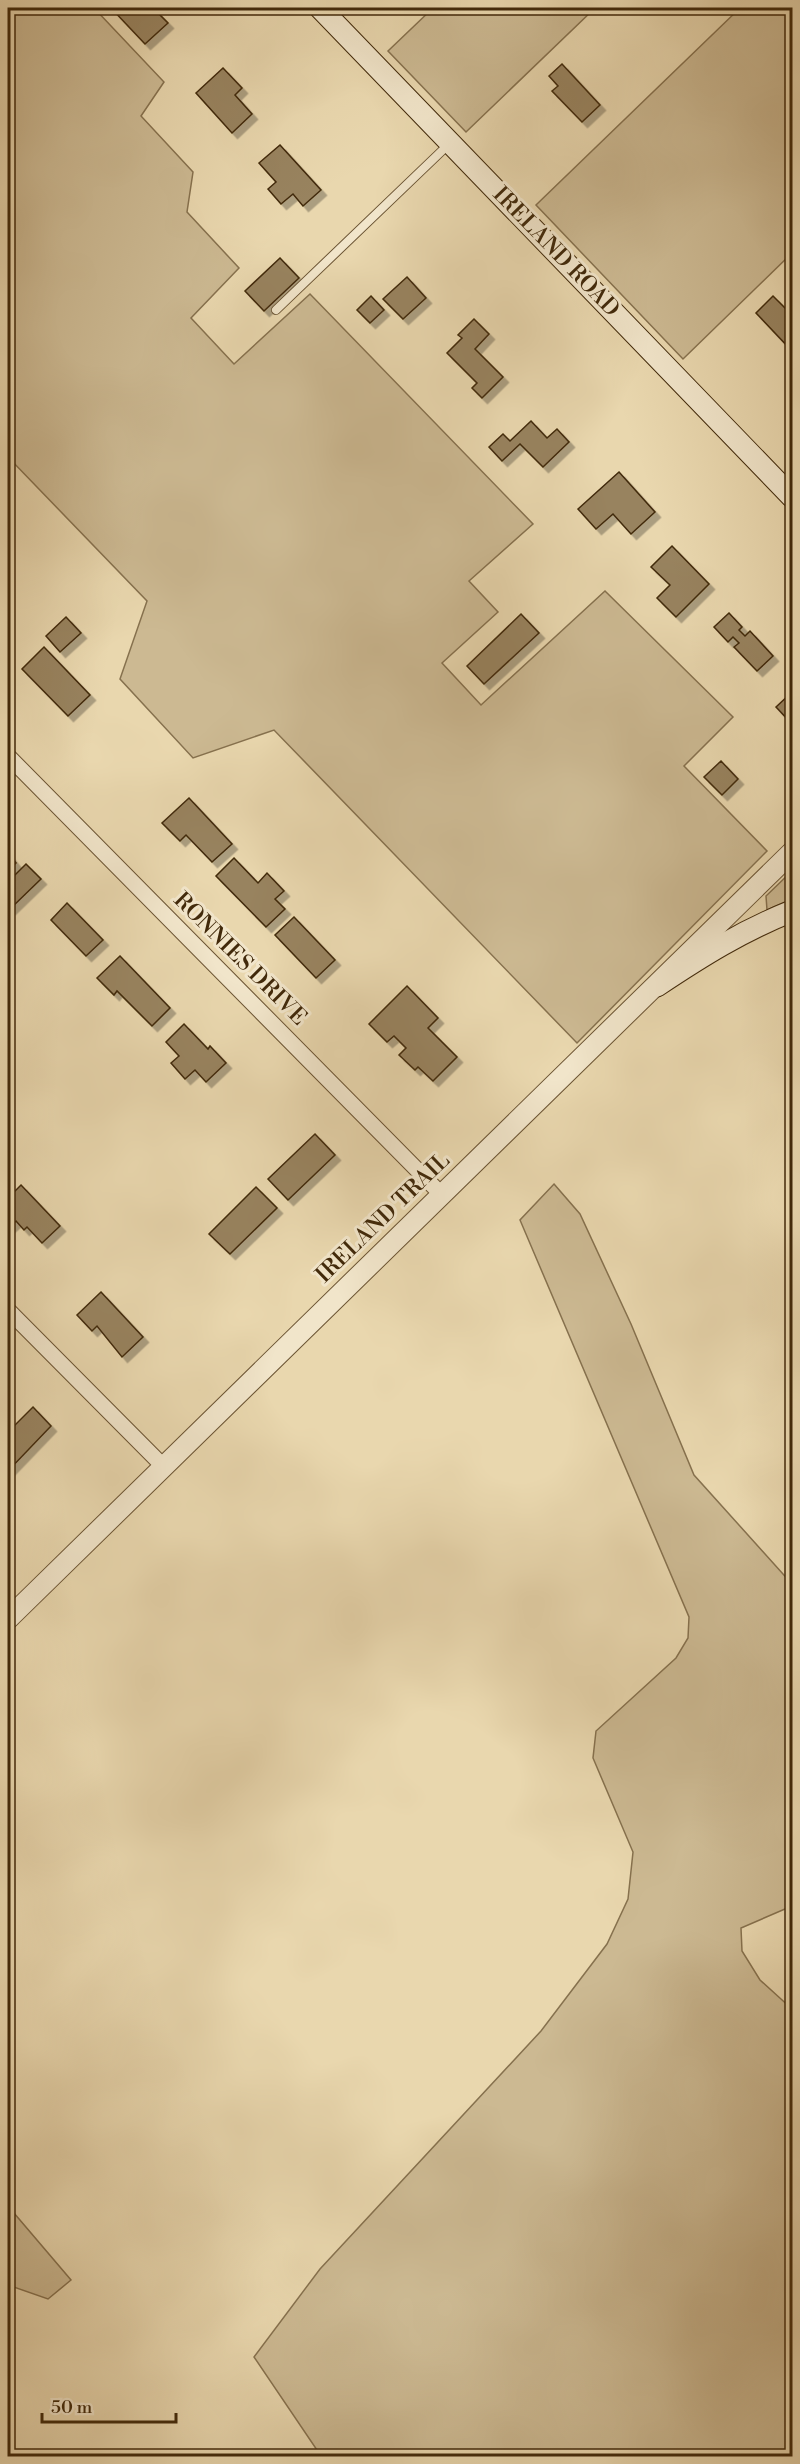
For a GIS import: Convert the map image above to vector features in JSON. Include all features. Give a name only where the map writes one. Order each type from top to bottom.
[{"type":"main road","name":"IRELAND ROAD","points":[[320,8],[792,497]]},
{"type":"main road","points":[[657,986],[711,949],[751,927],[792,911]]},
{"type":"street","name":"RONNIES DRIVE","points":[[8,756],[441,1194]]},
{"type":"street","name":"IRELAND TRAIL","points":[[8,1619],[792,852]]},
{"type":"street","points":[[8,1310],[164,1467]]},
{"type":"lane","points":[[276,310],[450,142]]},
{"type":"shaded area","points":[[8,8],[94,8],[164,82],[141,116],[193,172],[187,212],[239,268],[191,318],[234,364],[310,294],[533,524],[469,581],[498,612],[442,663],[481,705],[605,591],[733,717],[684,766],[767,851],[577,1043],[274,730],[193,758],[120,679],[147,601],[8,457]]},
{"type":"shaded area","points":[[433,8],[595,8],[466,132],[388,51]]},
{"type":"shaded area","points":[[740,8],[792,8],[792,253],[683,359],[536,205]]},
{"type":"shaded area","points":[[792,871],[792,899],[767,910],[766,896]]},
{"type":"shaded area","points":[[554,1184],[580,1214],[631,1324],[694,1475],[792,1584],[792,1906],[741,1928],[742,1951],[760,1980],[792,2009],[792,2456],[321,2456],[254,2357],[320,2269],[541,2031],[607,1944],[628,1899],[633,1852],[593,1758],[596,1731],[676,1658],[688,1638],[689,1617],[520,1220]]},
{"type":"shaded area","points":[[8,2206],[71,2280],[48,2299],[8,2285]]},
{"type":"building","points":[[111,8],[153,8],[168,23],[145,44]]},
{"type":"building","points":[[562,64],[600,105],[582,122],[552,91],[558,86],[549,76]]},
{"type":"building","points":[[223,68],[242,88],[235,95],[252,114],[232,133],[196,93]]},
{"type":"building","points":[[280,145],[321,190],[303,206],[293,194],[281,204],[268,189],[276,182],[259,163]]},
{"type":"building","points":[[280,258],[299,278],[264,311],[245,291]]},
{"type":"building","points":[[407,277],[426,298],[403,319],[383,299]]},
{"type":"building","points":[[371,296],[384,310],[370,323],[357,310]]},
{"type":"building","points":[[773,296],[787,310],[792,305],[792,351],[756,313]]},
{"type":"building","points":[[474,319],[489,334],[475,349],[503,377],[482,398],[472,388],[477,383],[447,353],[462,338],[458,335]]},
{"type":"building","points":[[531,421],[547,438],[557,429],[569,442],[543,467],[520,444],[502,461],[489,447],[503,434],[510,441]]},
{"type":"building","points":[[619,472],[655,512],[631,534],[613,514],[596,529],[578,509]]},
{"type":"building","points":[[672,546],[709,584],[676,617],[657,598],[670,585],[651,567]]},
{"type":"building","points":[[729,613],[742,627],[739,630],[745,636],[750,631],[773,656],[757,671],[734,647],[739,643],[733,637],[728,642],[714,627]]},
{"type":"building","points":[[521,614],[539,633],[484,684],[467,666]]},
{"type":"building","points":[[66,617],[81,633],[60,652],[46,636]]},
{"type":"building","points":[[44,647],[90,695],[68,716],[22,669]]},
{"type":"building","points":[[792,692],[792,724],[776,707]]},
{"type":"building","points":[[721,761],[738,779],[722,795],[704,777]]},
{"type":"building","points":[[189,798],[232,844],[212,862],[186,835],[180,841],[162,823]]},
{"type":"building","points":[[8,853],[16,863],[9,870],[14,876],[26,864],[41,879],[10,909],[8,907]]},
{"type":"building","points":[[234,858],[258,883],[267,873],[284,891],[275,899],[285,909],[266,927],[216,876]]},
{"type":"building","points":[[67,903],[103,940],[86,956],[51,920]]},
{"type":"building","points":[[294,917],[335,960],[316,978],[275,935]]},
{"type":"building","points":[[120,956],[170,1008],[152,1026],[117,991],[114,995],[97,978]]},
{"type":"building","points":[[407,986],[438,1018],[428,1028],[457,1057],[433,1081],[418,1067],[415,1070],[399,1055],[406,1048],[394,1036],[387,1042],[369,1024]]},
{"type":"building","points":[[184,1024],[208,1049],[210,1046],[226,1063],[206,1082],[195,1070],[185,1079],[171,1063],[179,1056],[166,1042]]},
{"type":"building","points":[[315,1134],[335,1155],[288,1200],[268,1179]]},
{"type":"building","points":[[21,1185],[60,1226],[42,1243],[27,1227],[24,1230],[16,1221],[8,1228],[8,1198]]},
{"type":"building","points":[[256,1187],[277,1208],[230,1254],[209,1234]]},
{"type":"building","points":[[101,1292],[143,1337],[122,1357],[97,1326],[92,1331],[77,1315]]},
{"type":"building","points":[[33,1407],[51,1426],[8,1471],[8,1432]]}]
